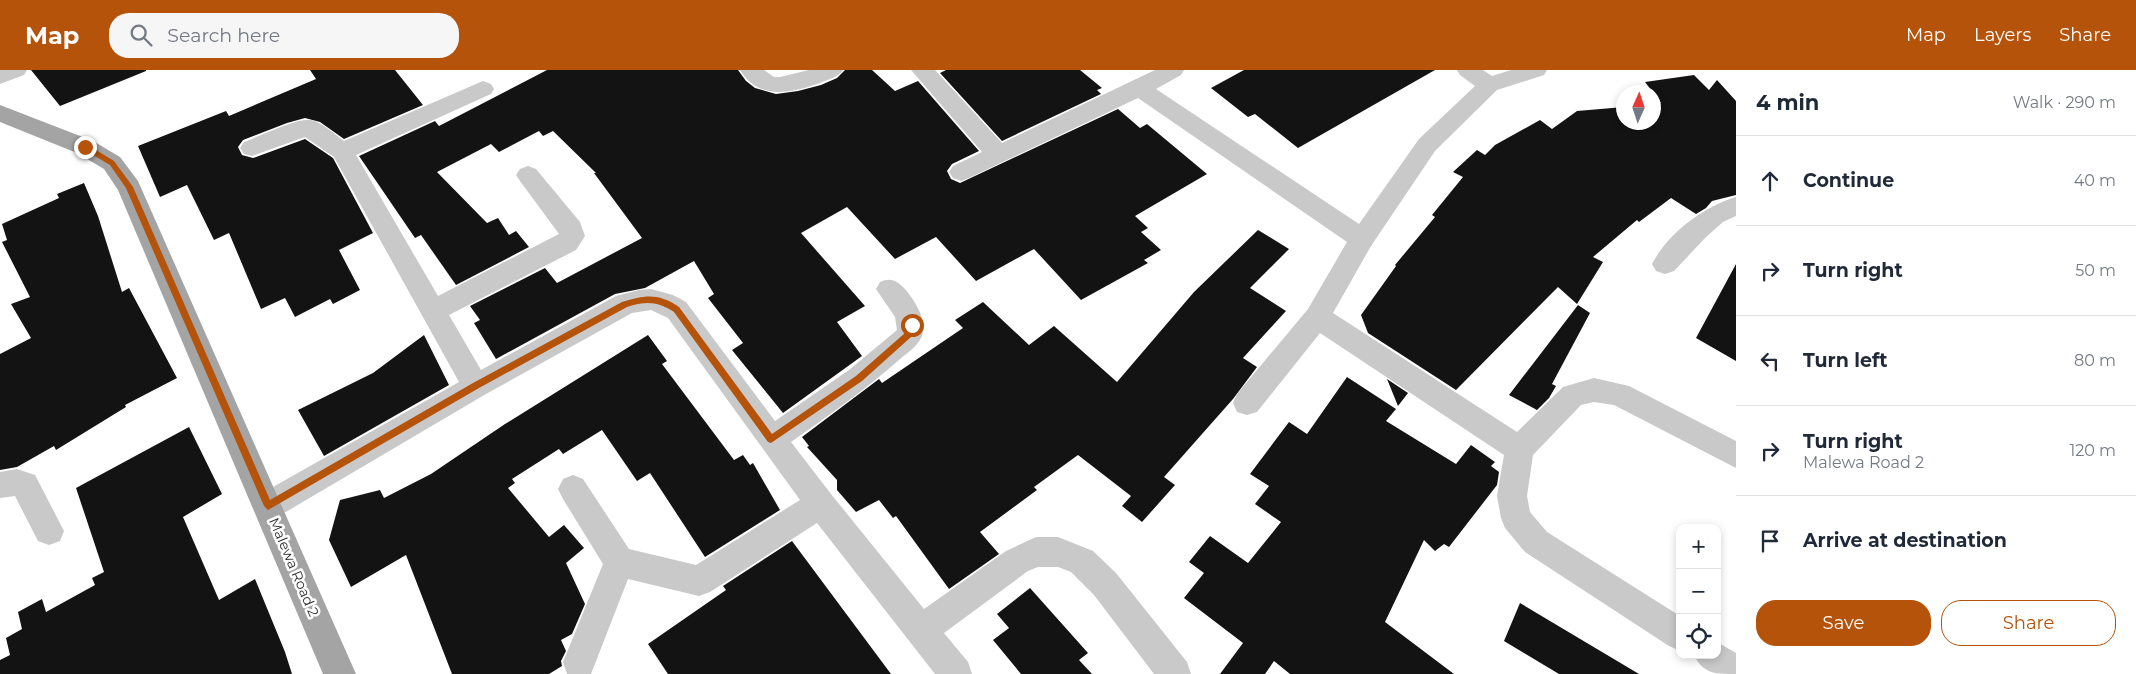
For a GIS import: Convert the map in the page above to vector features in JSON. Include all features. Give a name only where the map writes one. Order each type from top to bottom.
[{"type":"main road","name":"Malewa Road 2","points":[[0,113],[85,147],[112,163],[130,187],[340,674]]},
{"type":"street","points":[[0,76],[16,70]]},
{"type":"street","points":[[751,70],[762,80],[773,86],[832,70]]},
{"type":"street","points":[[922,70],[997,154]]},
{"type":"street","points":[[960,172],[1139,88],[1172,70]]},
{"type":"street","points":[[1468,70],[1489,85]]},
{"type":"street","points":[[1246,403],[1317,317],[1362,239],[1426,144],[1489,85],[1536,70]]},
{"type":"street","points":[[342,151],[483,88]]},
{"type":"street","points":[[1139,88],[1362,239]]},
{"type":"street","points":[[252,148],[309,128],[342,151],[476,386]]},
{"type":"street","points":[[434,310],[567,243],[572,236],[571,229],[528,175]]},
{"type":"street","points":[[1665,264],[1704,222],[1722,210],[1736,206]]},
{"type":"street","points":[[771,440],[859,378],[908,335],[912,325],[909,316],[889,289]]},
{"type":"street","points":[[268,506],[476,386],[625,304],[643,299],[664,301],[677,310],[820,504],[956,674]]},
{"type":"street","points":[[1317,317],[1519,449]]},
{"type":"street","points":[[1676,632],[1536,542],[1516,518],[1513,503],[1512,496],[1519,449],[1573,395],[1594,390],[1619,394],[1736,455]]},
{"type":"street","points":[[0,485],[16,482],[25,485],[50,531]]},
{"type":"street","points":[[573,489],[619,562],[699,581],[820,504]]},
{"type":"street","points":[[922,630],[1017,561],[1036,552],[1058,552],[1082,561],[1105,584],[1176,674]]},
{"type":"street","points":[[579,662],[619,562]]},
{"type":"street","points":[[1716,659],[1736,672]]},
{"type":"building","points":[[31,70],[146,70],[146,71],[60,106]]},
{"type":"building","points":[[310,70],[395,70],[423,105],[344,139],[320,122],[305,118],[243,140],[238,147],[242,155],[253,158],[305,139],[333,158],[373,233],[339,250],[360,290],[333,304],[330,299],[295,317],[285,298],[261,309],[229,233],[214,240],[187,185],[160,197],[138,146],[226,111],[229,116],[316,79]]},
{"type":"building","points":[[547,70],[738,70],[746,81],[755,88],[776,94],[821,85],[837,78],[845,70],[872,70],[895,91],[918,81],[979,151],[952,164],[947,171],[951,179],[960,183],[1118,109],[1140,128],[1147,124],[1207,174],[1135,216],[1148,228],[1141,232],[1161,250],[1144,260],[1148,263],[1081,300],[1034,249],[976,281],[936,237],[895,259],[847,207],[801,233],[865,306],[837,322],[862,356],[783,413],[732,350],[743,343],[708,298],[714,294],[694,261],[645,288],[615,294],[496,359],[474,323],[480,320],[470,306],[545,268],[557,283],[642,238],[594,173],[596,173],[553,131],[543,136],[539,131],[499,152],[491,144],[437,172],[487,223],[498,218],[509,235],[516,231],[529,247],[456,285],[421,235],[415,238],[359,156],[435,121],[439,126]]},
{"type":"building","points":[[946,70],[1080,70],[1102,88],[1097,90],[1101,94],[1002,141],[940,73]]},
{"type":"building","points":[[1244,70],[1435,70],[1298,148],[1255,114],[1248,117],[1211,88]]},
{"type":"building","points":[[1694,75],[1709,90],[1717,80],[1736,101],[1736,195],[1712,201],[1706,208],[1696,214],[1671,198],[1639,222],[1637,220],[1593,257],[1603,262],[1577,304],[1558,287],[1456,390],[1368,333],[1361,315],[1395,265],[1435,217],[1432,215],[1463,177],[1453,172],[1477,150],[1485,155],[1495,145],[1540,120],[1552,129],[1577,111],[1616,108],[1616,130],[1661,130],[1661,85],[1647,85],[1645,82]]},
{"type":"building","points":[[84,183],[98,216],[122,292],[129,288],[177,378],[125,405],[126,407],[56,450],[54,446],[17,467],[0,470],[0,354],[31,338],[11,304],[30,297],[2,242],[7,240],[2,224],[59,198],[57,194]]},
{"type":"building","points":[[1258,230],[1289,249],[1250,288],[1286,311],[1243,358],[1257,367],[1233,399],[1164,477],[1175,485],[1142,522],[1122,506],[1131,496],[1078,455],[1034,487],[1037,490],[980,532],[999,554],[949,589],[896,516],[893,518],[879,500],[856,512],[837,490],[837,480],[807,447],[809,446],[802,437],[879,379],[882,383],[963,328],[955,320],[983,302],[1029,345],[1054,326],[1117,382],[1194,292]]},
{"type":"building","points":[[1736,264],[1736,361],[1696,338]]},
{"type":"building","points":[[1578,305],[1590,313],[1552,384],[1556,386],[1549,398],[1537,410],[1509,395]]},
{"type":"building","points":[[424,335],[449,385],[324,456],[298,410],[373,373]]},
{"type":"building","points":[[648,335],[667,361],[662,364],[734,460],[743,455],[750,465],[753,463],[780,510],[705,557],[650,473],[637,481],[602,430],[563,454],[559,449],[512,479],[515,483],[508,488],[549,537],[564,525],[584,548],[566,563],[585,604],[572,634],[561,640],[566,651],[561,661],[562,666],[549,674],[452,674],[406,555],[351,587],[329,540],[340,500],[380,490],[384,498],[431,474],[505,424]]},
{"type":"building","points":[[1347,377],[1396,409],[1386,421],[1456,464],[1471,445],[1495,462],[1491,466],[1499,472],[1497,485],[1449,547],[1444,544],[1435,551],[1424,540],[1385,622],[1454,674],[1290,674],[1274,661],[1265,674],[1220,674],[1243,643],[1184,598],[1204,573],[1189,562],[1210,536],[1248,563],[1281,522],[1255,504],[1269,486],[1250,474],[1289,422],[1307,434]]},
{"type":"building","points":[[1387,379],[1408,393],[1398,406]]},
{"type":"building","points":[[189,427],[222,494],[183,517],[219,600],[255,579],[292,674],[0,674],[0,660],[10,655],[6,638],[22,629],[18,612],[42,599],[46,612],[95,585],[92,578],[104,572],[76,488]]},
{"type":"building","points":[[792,541],[891,674],[668,674],[648,644],[726,590],[723,586]]},
{"type":"building","points":[[1030,588],[1088,653],[1079,660],[1092,674],[1021,674],[993,640],[1009,628],[997,614]]},
{"type":"building","points":[[1520,603],[1639,674],[1559,674],[1504,641]]},
{"type":"route","points":[[85,147],[112,163],[130,187],[268,506],[476,386],[625,304],[643,299],[664,301],[677,310],[771,440],[859,378],[908,335],[912,325]]}]
